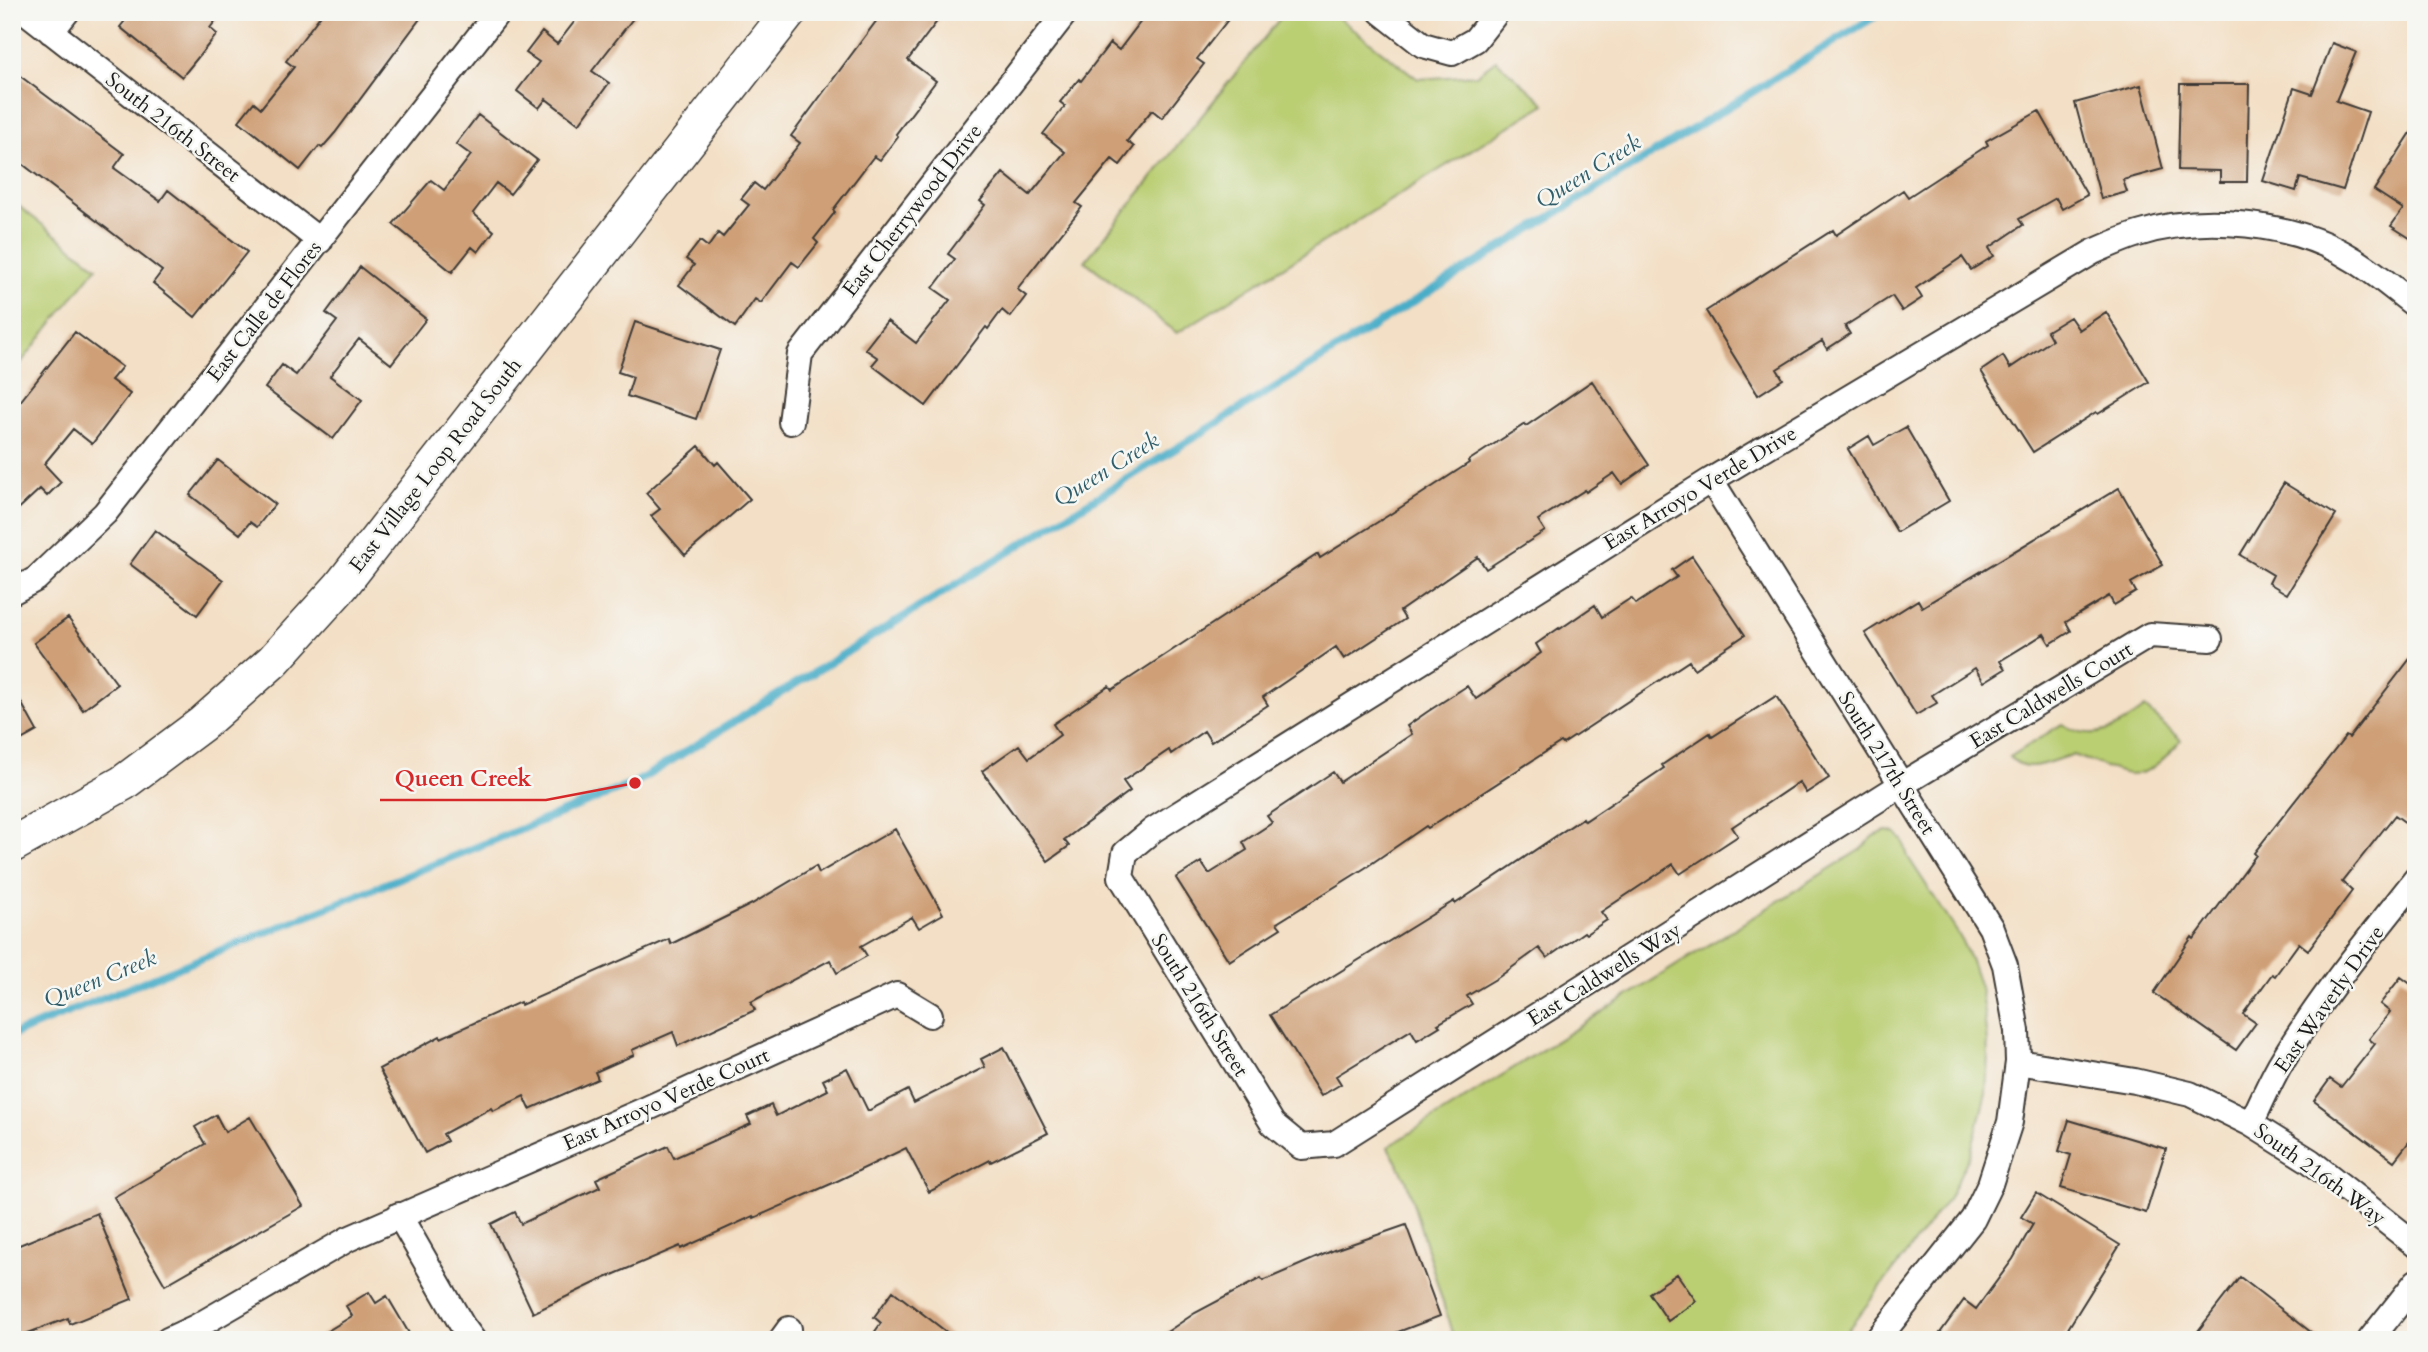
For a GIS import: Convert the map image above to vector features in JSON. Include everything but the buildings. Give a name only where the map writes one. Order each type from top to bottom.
[{"type":"street","name":"South 216th Street","points":[[26,12],[320,241]]},
{"type":"street","points":[[51,32],[67,12]]},
{"type":"street","name":"East Calle de Flores","points":[[12,592],[36,579],[105,513],[498,12]]},
{"type":"street","name":"East Village Loop Road South","points":[[12,845],[123,783],[202,724],[273,661],[341,586],[789,12]]},
{"type":"street","name":"East Cherrywood Drive","points":[[791,422],[800,354],[1066,12]]},
{"type":"street","points":[[1381,12],[1423,45],[1452,53],[1475,40],[1497,12]]},
{"type":"street","name":"East Arroyo Verde Drive","points":[[1125,853],[1164,822],[1711,480],[2092,252],[2139,233],[2186,224],[2217,222],[2280,231],[2309,239],[2350,257],[2416,306]]},
{"type":"street","name":"South 217th Street","points":[[1711,480],[1991,929],[2005,965],[2017,1031],[2018,1062]]},
{"type":"street","name":"East Caldwells Court","points":[[1901,785],[2150,635],[2210,639]]},
{"type":"street","name":"East Caldwells Way","points":[[1301,1147],[1334,1144],[1901,785]]},
{"type":"street","name":"South 216th Street","points":[[1125,853],[1121,877],[1273,1124],[1301,1147]]},
{"type":"street","name":"East Waverly Drive","points":[[2251,1124],[2278,1068],[2302,1030],[2330,989],[2416,879]]},
{"type":"street","name":"East Arroyo Verde Court","points":[[399,1215],[645,1110],[897,995],[930,1015]]},
{"type":"street","points":[[1877,1340],[1973,1219],[1990,1184],[2010,1122],[2018,1062]]},
{"type":"street","name":"South 216th Way","points":[[2018,1062],[2135,1081],[2190,1094],[2251,1124],[2310,1161],[2416,1245]]},
{"type":"street","points":[[168,1340],[196,1327],[348,1239],[399,1215],[473,1340]]},
{"type":"street","points":[[2370,1340],[2416,1282]]},
{"type":"green space","points":[[1285,12],[1331,12],[1418,79],[1476,75],[1496,60],[1545,104],[1177,333],[1085,261]]},
{"type":"green space","points":[[12,201],[97,267],[12,374]]},
{"type":"green space","points":[[2145,708],[2181,740],[2153,768],[2141,773],[2119,772],[2072,755],[2032,766],[2017,763],[2010,757],[2062,724],[2085,733],[2106,731],[2126,722]]},
{"type":"green space","points":[[1886,831],[1895,833],[1903,840],[1908,857],[1959,935],[1970,959],[1980,987],[1984,1013],[1988,1053],[1986,1093],[1970,1155],[1948,1199],[1840,1340],[1473,1340],[1452,1333],[1406,1179],[1388,1147],[1861,849],[1874,836]]},
{"type":"waterway","name":"Queen Creek","points":[[12,1035],[635,783],[1882,12]]},
{"type":"place","name":"Queen Creek","points":[[635,783]]}]
